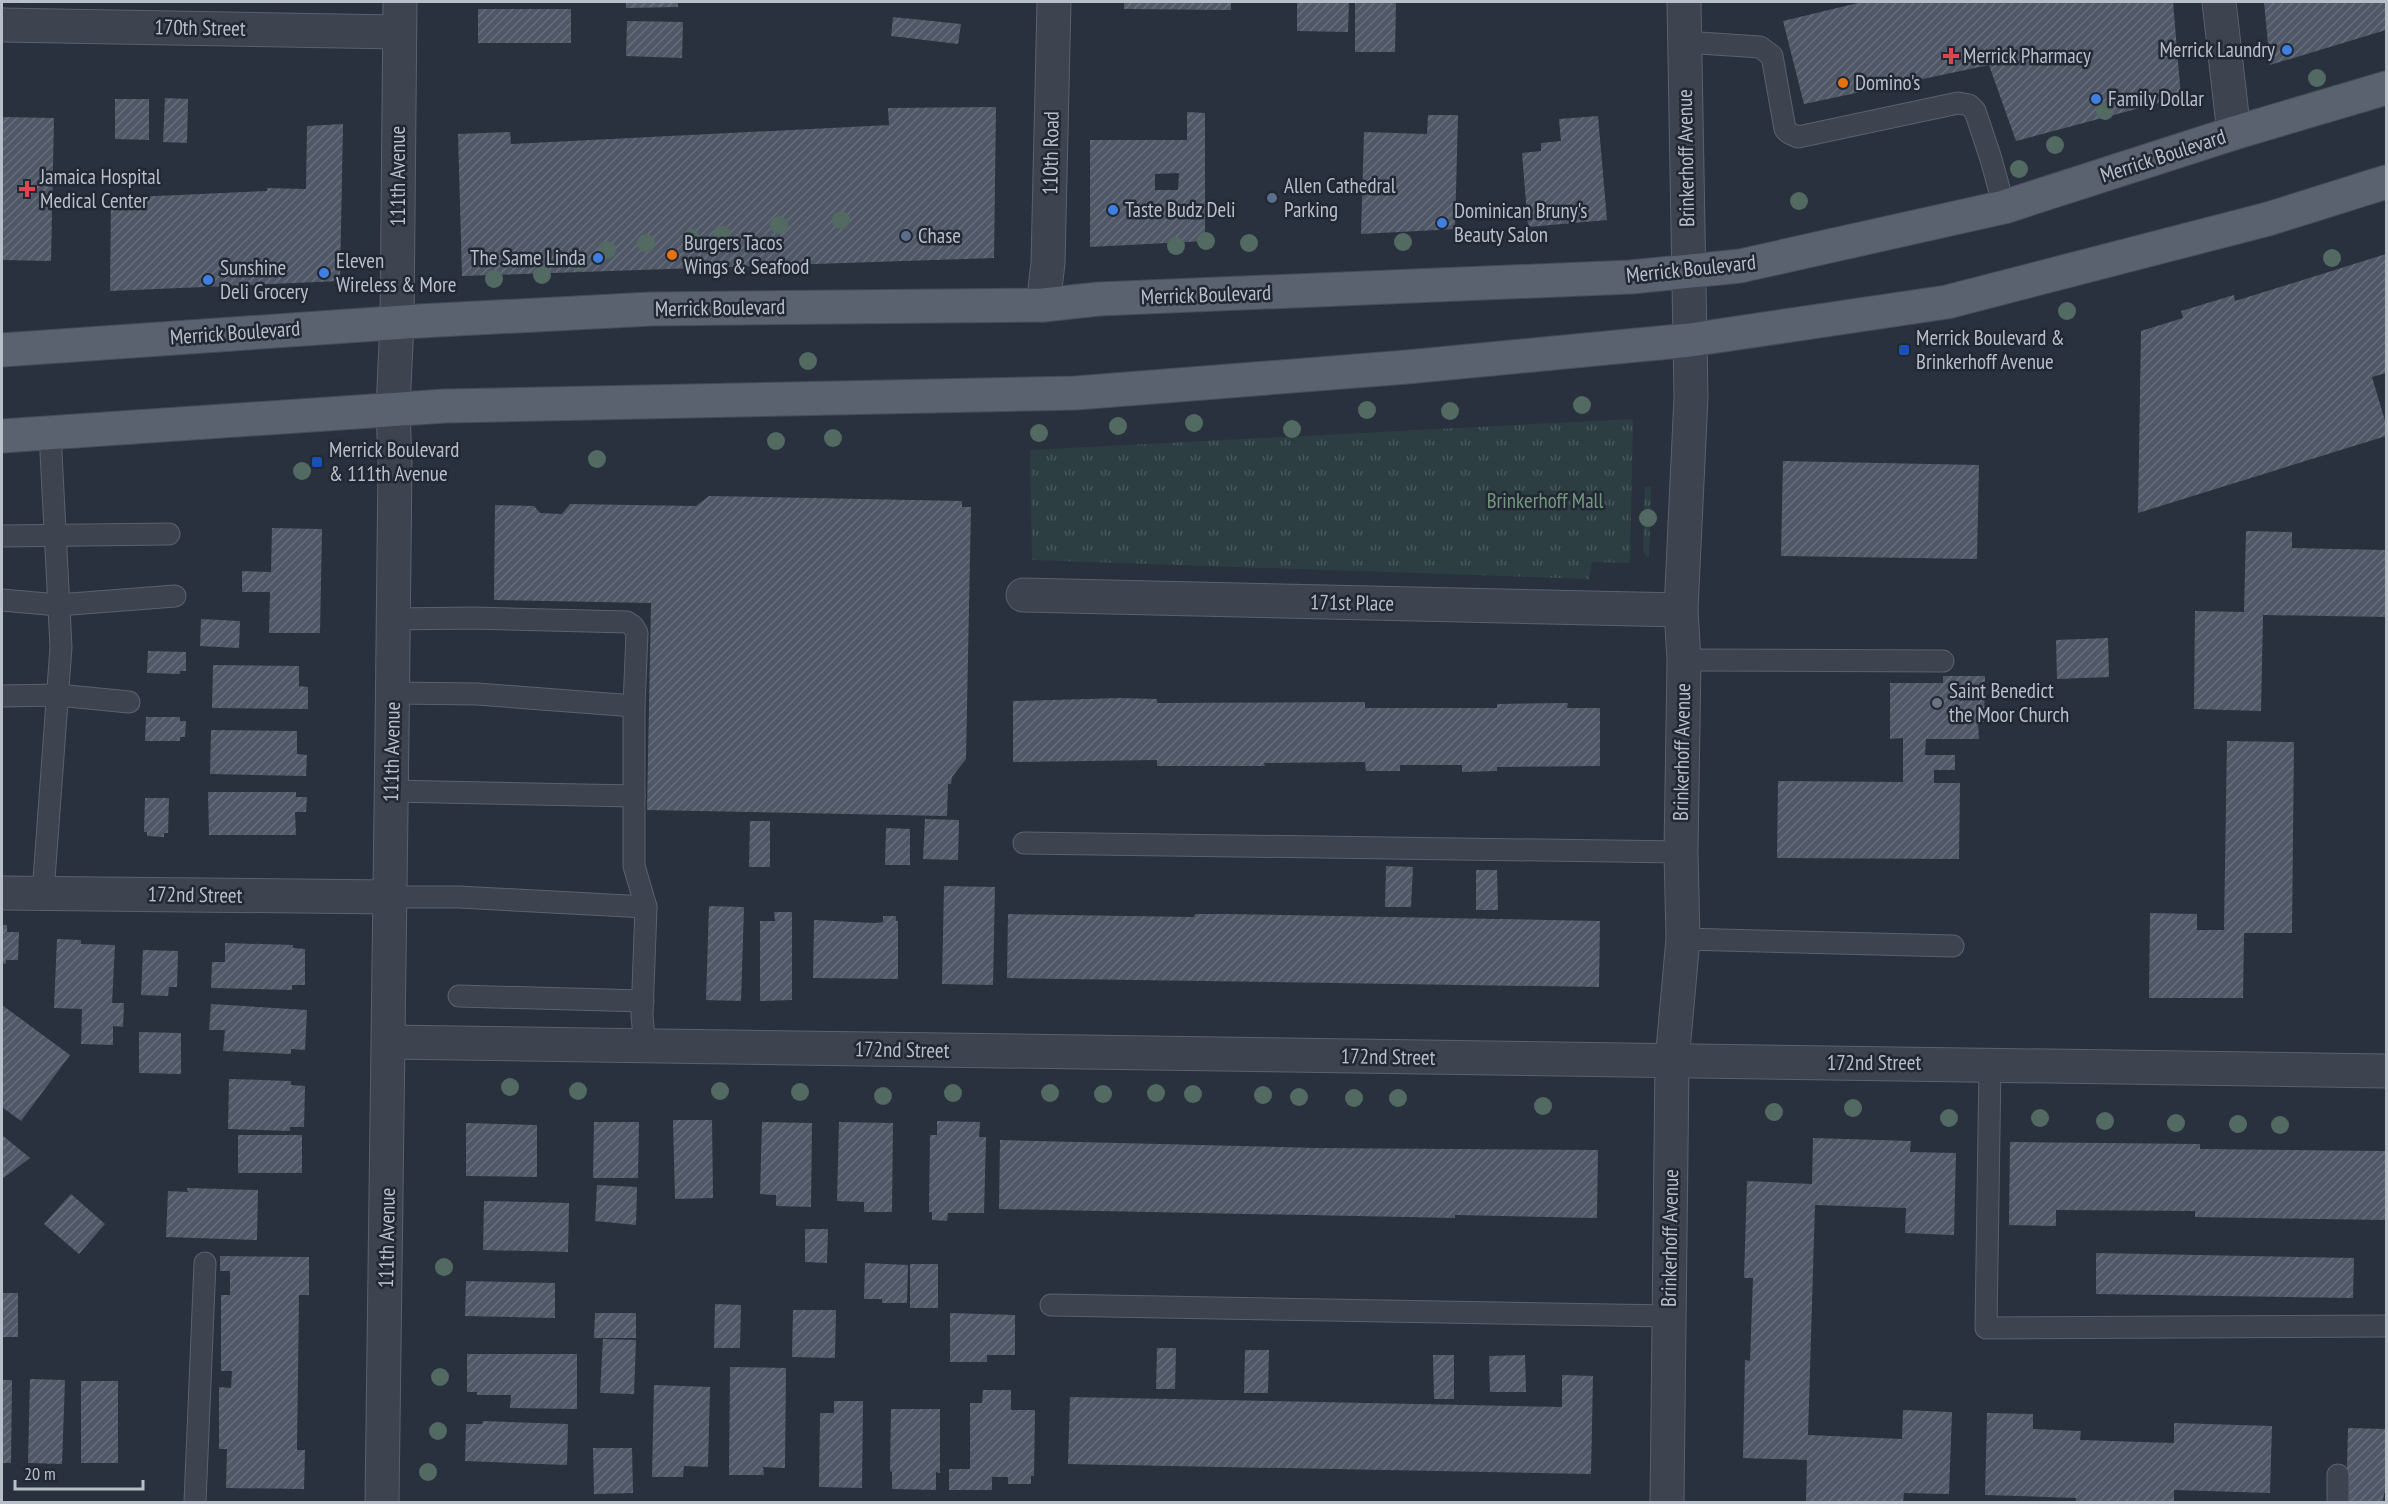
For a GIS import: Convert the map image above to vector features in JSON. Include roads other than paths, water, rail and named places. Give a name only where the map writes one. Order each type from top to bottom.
[{"type":"main road","name":"Merrick Boulevard","points":[[2,350],[397,322],[651,309],[1043,304],[1099,299],[1480,284],[1740,266],[2004,207],[2234,133],[2386,88]]},
{"type":"main road","points":[[2,436],[457,406],[1076,393],[1407,367],[1690,340],[1947,302],[2268,219],[2386,182]]},
{"type":"street","name":"110th Road","points":[[1043,304],[1048,263],[1054,2]]},
{"type":"street","name":"Brinkerhoff Avenue","points":[[1667,1503],[1672,1061],[1683,939],[1681,852],[1684,660],[1682,610],[1690,397],[1684,2]]},
{"type":"street","points":[[2219,2],[2234,133]]},
{"type":"street","name":"170th Street","points":[[2,25],[400,17]]},
{"type":"street","name":"111th Avenue","points":[[382,1503],[390,1042],[389,897],[395,464],[393,410],[397,322],[400,17]]},
{"type":"street","name":"171st Place","points":[[1023,595],[1682,610]]},
{"type":"street","name":"172nd Street","points":[[2,893],[389,897]]},
{"type":"street","name":"172nd Street","points":[[390,1042],[2386,1071]]},
{"type":"lane","points":[[1684,42],[1760,47],[1772,56],[1785,129],[1797,137],[1958,104],[1969,105],[1975,111],[2004,207]]},
{"type":"lane","points":[[43,893],[61,647],[50,433]]},
{"type":"lane","points":[[2,536],[169,534]]},
{"type":"lane","points":[[2,600],[58,605],[175,596]]},
{"type":"lane","points":[[393,619],[473,618],[627,622],[633,626],[637,633],[634,706],[634,866],[646,907],[642,1016],[645,1046]]},
{"type":"lane","points":[[1684,660],[1943,661]]},
{"type":"lane","points":[[393,693],[477,694],[634,706]]},
{"type":"lane","points":[[2,696],[58,695],[129,702]]},
{"type":"lane","points":[[391,791],[634,796]]},
{"type":"lane","points":[[1024,843],[1681,852]]},
{"type":"lane","points":[[389,897],[459,897],[646,907]]},
{"type":"lane","points":[[1683,939],[1953,946]]},
{"type":"lane","points":[[459,996],[644,1001]]},
{"type":"lane","points":[[1990,1064],[1986,1328],[2386,1326]]},
{"type":"lane","points":[[195,1503],[206,1263]]},
{"type":"lane","points":[[1051,1305],[1669,1316]]},
{"type":"lane","points":[[2338,1475],[2338,1503]]},
{"type":"place","name":"Merrick Laundry","points":[[2287,50]]},
{"type":"place","name":"Merrick Pharmacy","points":[[1951,56]]},
{"type":"place","name":"Domino's","points":[[1843,83]]},
{"type":"place","name":"Family Dollar","points":[[2096,99]]},
{"type":"place","name":"Jamaica Hospital Medical Center","points":[[27,189]]},
{"type":"place","name":"Allen Cathedral Parking","points":[[1272,198]]},
{"type":"place","name":"Taste Budz Deli","points":[[1113,210]]},
{"type":"place","name":"Dominican Bruny's Beauty Salon","points":[[1442,223]]},
{"type":"place","name":"Chase","points":[[906,236]]},
{"type":"place","name":"Burgers Tacos Wings & Seafood","points":[[672,255]]},
{"type":"place","name":"The Same Linda","points":[[598,258]]},
{"type":"place","name":"Eleven Wireless & More","points":[[324,273]]},
{"type":"place","name":"Sunshine Deli Grocery","points":[[208,280]]},
{"type":"place","name":"Merrick Boulevard & Brinkerhoff Avenue","points":[[1904,350]]},
{"type":"place","name":"Merrick Boulevard & 111th Avenue","points":[[317,462]]},
{"type":"place","name":"Saint Benedict the Moor Church","points":[[1937,703]]},
{"type":"park label","name":"Brinkerhoff Mall","points":[[1545,501]]}]
